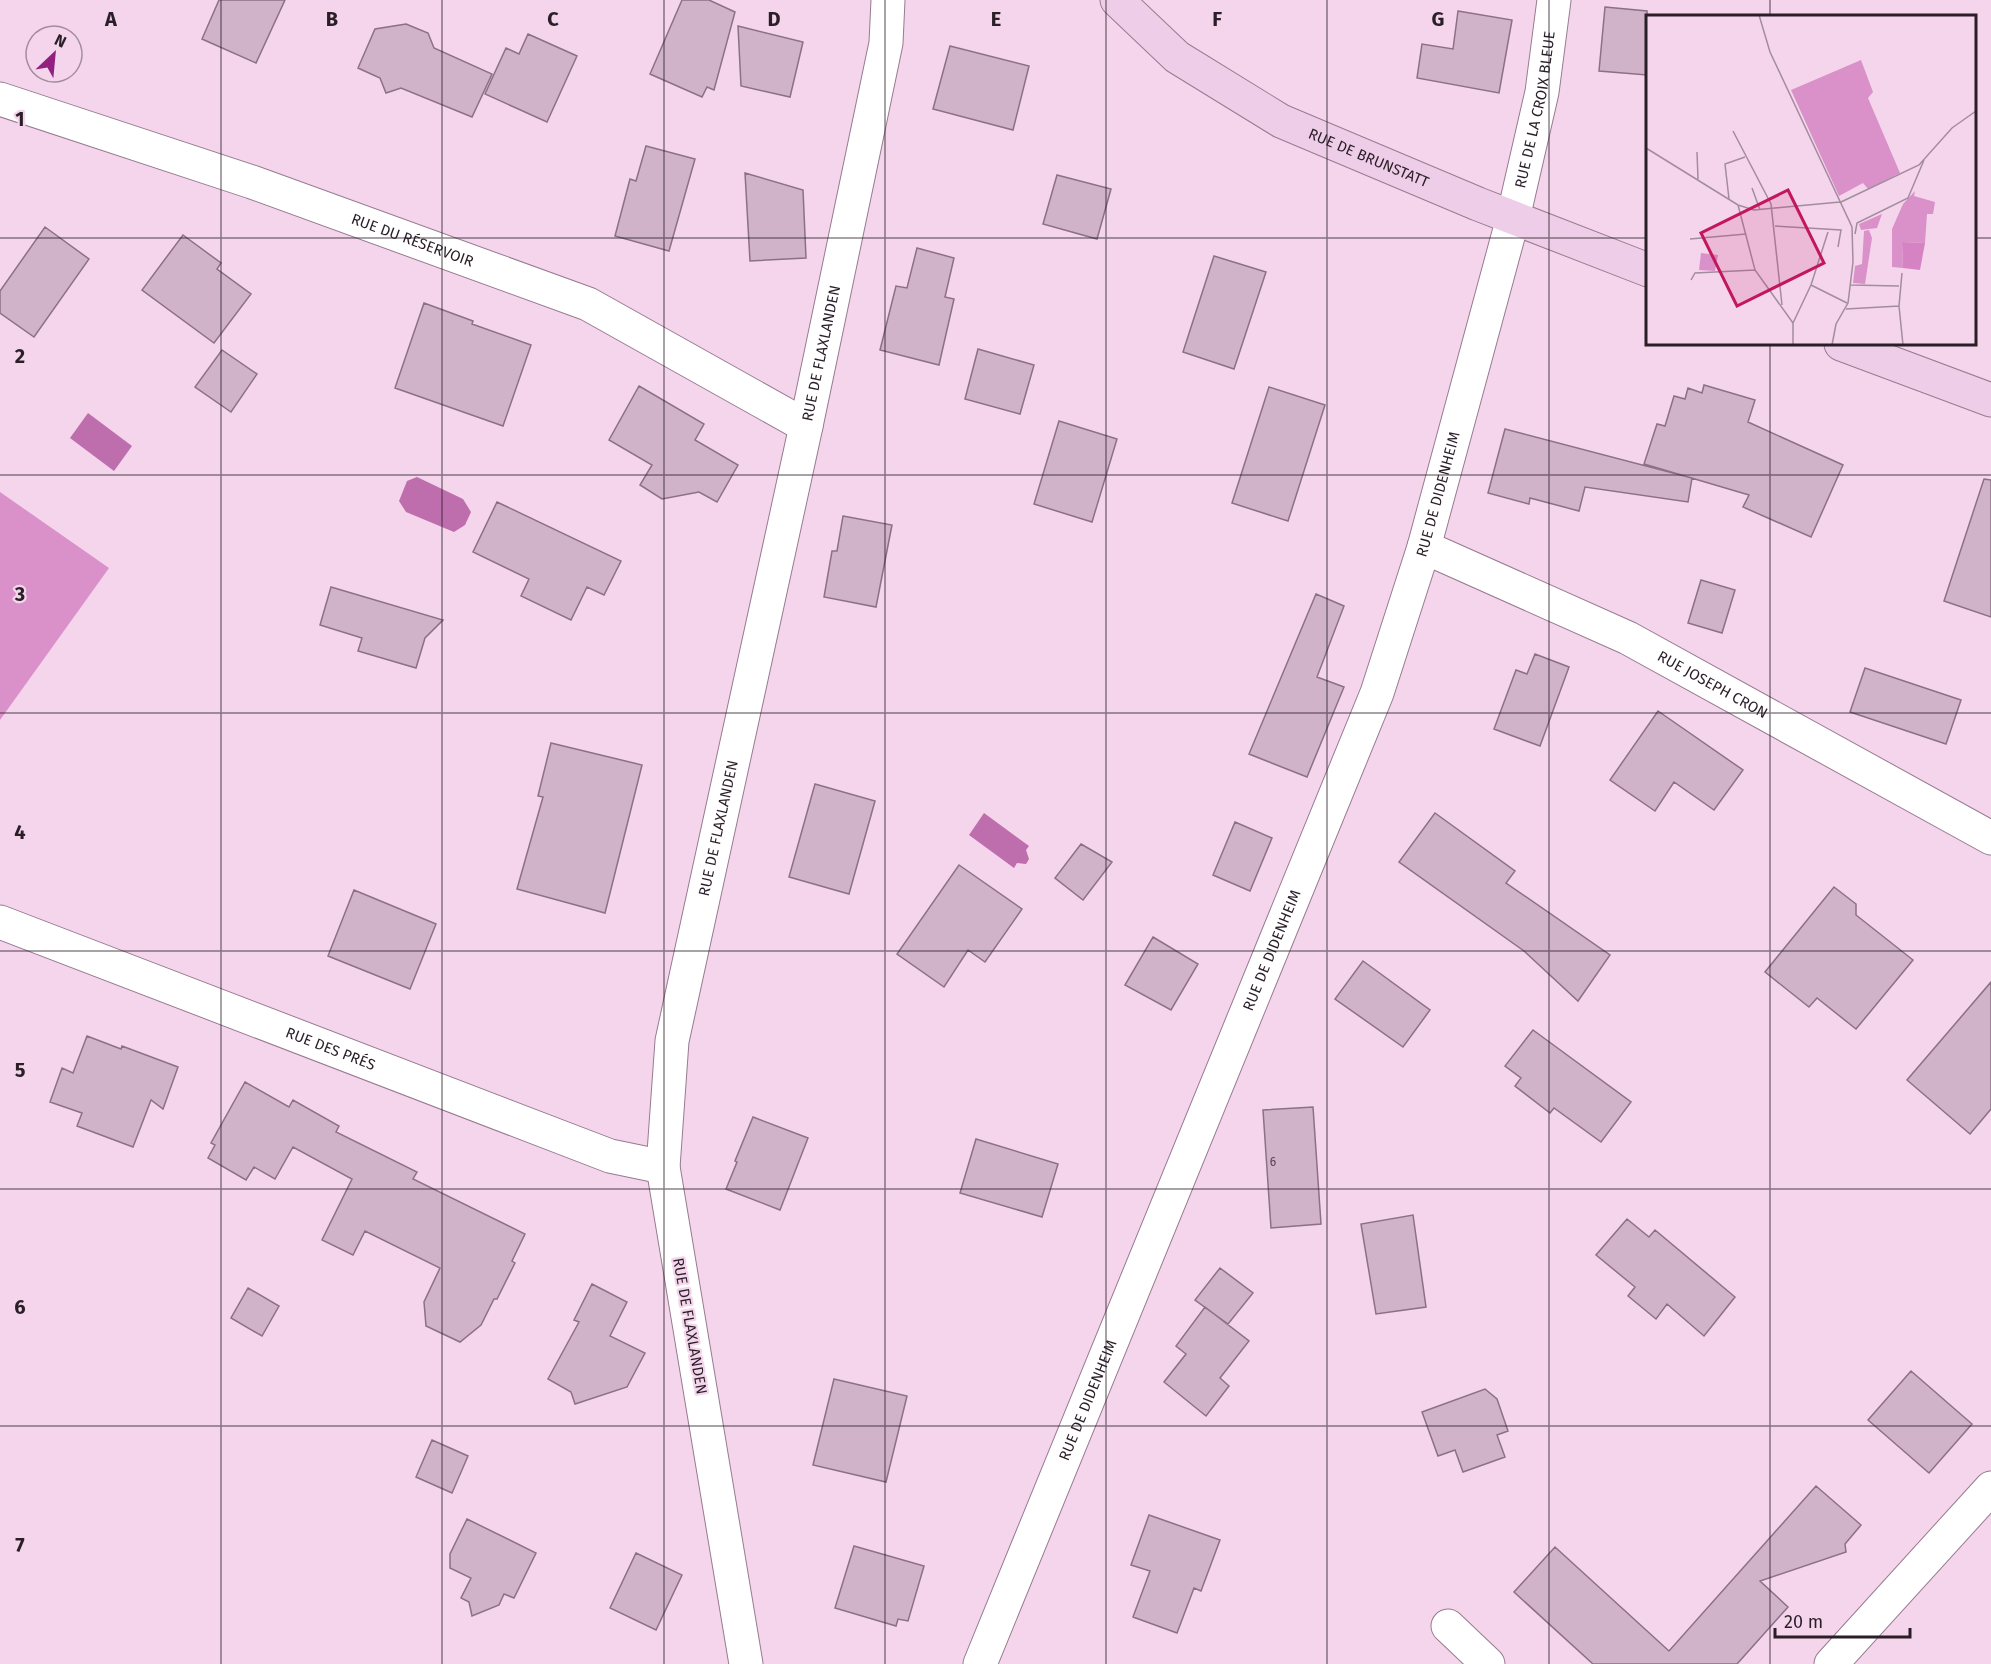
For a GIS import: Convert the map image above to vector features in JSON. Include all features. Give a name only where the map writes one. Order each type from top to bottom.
[{"type":"main road","name":"RUE DE BRUNSTATT","points":[[1117,0],[1177,57],[1281,121],[1513,218],[1646,270]]},
{"type":"main road","points":[[1844,345],[1991,400]]},
{"type":"street","name":"RUE DE FLAXLANDEN","points":[[746,1664],[663,1167],[672,1041],[806,426],[886,43],[888,0]]},
{"type":"street","name":"RUE DE LA CROIX BLEUE","points":[[1513,218],[1542,92],[1554,0]]},
{"type":"street","name":"RUE DU RÉSERVOIR","points":[[0,99],[252,182],[588,304],[806,426]]},
{"type":"street","name":"RUE DE DIDENHEIM","points":[[980,1664],[1372,704],[1424,547],[1513,218]]},
{"type":"street","name":"RUE JOSEPH CRON","points":[[1424,547],[1628,638],[1991,838]]},
{"type":"street","name":"RUE DES PRÉS","points":[[0,922],[610,1156],[663,1167]]},
{"type":"street","points":[[1831,1664],[1991,1488]]},
{"type":"street","points":[[1448,1626],[1488,1664]]},
{"type":"shaded area","points":[[88,413],[132,446],[114,471],[70,438]]},
{"type":"shaded area","points":[[417,477],[463,499],[471,512],[465,525],[454,532],[406,512],[399,501],[407,481]]},
{"type":"shaded area","points":[[0,492],[109,568],[0,720]]},
{"type":"shaded area","points":[[984,813],[1029,846],[1026,850],[1029,859],[1026,864],[1017,863],[1014,868],[969,835]]},
{"type":"building","points":[[219,0],[285,0],[256,63],[202,39]]},
{"type":"building","points":[[682,0],[709,0],[735,12],[714,90],[707,87],[702,97],[650,74]]},
{"type":"building","points":[[1605,7],[1647,11],[1646,75],[1599,71]]},
{"type":"building","points":[[1458,11],[1512,20],[1499,93],[1417,78],[1422,44],[1453,49]]},
{"type":"building","points":[[406,24],[428,33],[434,48],[492,74],[472,117],[401,88],[386,93],[380,78],[358,68],[375,29]]},
{"type":"building","points":[[738,26],[803,42],[790,97],[741,86]]},
{"type":"building","points":[[528,34],[577,56],[547,122],[485,94],[506,48],[519,54]]},
{"type":"building","points":[[950,46],[1029,66],[1013,130],[933,109]]},
{"type":"building","points":[[646,146],[695,159],[669,251],[615,236],[630,179],[636,181]]},
{"type":"building","points":[[745,173],[803,190],[806,258],[750,261]]},
{"type":"building","points":[[1057,175],[1111,189],[1097,239],[1043,224]]},
{"type":"building","points":[[45,227],[89,259],[34,337],[0,313],[0,291]]},
{"type":"building","points":[[183,235],[221,263],[217,269],[251,294],[214,343],[142,290]]},
{"type":"building","points":[[917,248],[954,258],[945,297],[954,299],[939,365],[880,350],[896,286],[907,288]]},
{"type":"building","points":[[1214,256],[1266,272],[1234,369],[1183,352]]},
{"type":"building","points":[[424,303],[473,321],[472,324],[531,345],[503,426],[395,388]]},
{"type":"building","points":[[978,349],[1034,365],[1020,414],[965,399]]},
{"type":"building","points":[[222,350],[257,374],[231,412],[195,387]]},
{"type":"building","points":[[1704,385],[1755,400],[1748,422],[1843,465],[1811,537],[1743,507],[1749,495],[1644,464],[1657,424],[1665,426],[1674,396],[1685,399],[1688,388],[1702,393]]},
{"type":"building","points":[[639,386],[704,424],[695,440],[738,465],[717,502],[699,492],[662,499],[640,485],[652,465],[609,440]]},
{"type":"building","points":[[1269,387],[1325,405],[1288,521],[1232,503]]},
{"type":"building","points":[[1059,421],[1117,439],[1092,522],[1034,504]]},
{"type":"building","points":[[1505,429],[1692,478],[1688,502],[1585,487],[1579,511],[1530,498],[1529,504],[1488,493]]},
{"type":"building","points":[[1984,479],[1991,480],[1991,617],[1944,601]]},
{"type":"building","points":[[497,502],[621,561],[604,595],[587,587],[571,620],[521,596],[529,579],[473,552]]},
{"type":"building","points":[[843,516],[892,525],[876,607],[824,597],[832,551],[837,551]]},
{"type":"building","points":[[1701,580],[1735,590],[1722,633],[1688,623]]},
{"type":"building","points":[[331,587],[443,620],[425,638],[416,668],[358,651],[362,638],[320,625]]},
{"type":"building","points":[[1316,594],[1344,606],[1317,677],[1344,687],[1307,777],[1249,754]]},
{"type":"building","points":[[1535,654],[1569,667],[1540,746],[1494,729],[1516,670],[1527,674]]},
{"type":"building","points":[[1865,668],[1961,700],[1946,744],[1850,712]]},
{"type":"building","points":[[1658,711],[1743,770],[1714,810],[1674,782],[1655,811],[1610,780]]},
{"type":"building","points":[[551,743],[642,765],[605,913],[517,889],[543,797],[538,796]]},
{"type":"building","points":[[815,784],[875,801],[849,894],[789,877]]},
{"type":"building","points":[[1435,813],[1515,871],[1506,883],[1610,955],[1578,1001],[1524,951],[1399,862]]},
{"type":"building","points":[[1235,822],[1272,838],[1250,891],[1213,875]]},
{"type":"building","points":[[1081,844],[1112,862],[1083,900],[1055,878]]},
{"type":"building","points":[[959,865],[1022,909],[985,962],[968,950],[944,987],[897,954]]},
{"type":"building","points":[[1834,887],[1856,904],[1856,915],[1913,960],[1856,1029],[1817,998],[1809,1007],[1765,972]]},
{"type":"building","points":[[354,890],[436,924],[410,989],[328,956]]},
{"type":"building","points":[[1153,937],[1198,964],[1171,1010],[1125,985]]},
{"type":"building","points":[[1363,961],[1430,1010],[1403,1047],[1335,999]]},
{"type":"building","points":[[1991,982],[1991,1109],[1970,1134],[1907,1080]]},
{"type":"building","points":[[1533,1030],[1631,1102],[1601,1142],[1554,1108],[1550,1113],[1515,1086],[1521,1078],[1505,1066]]},
{"type":"building","points":[[87,1036],[121,1049],[122,1046],[178,1067],[163,1109],[151,1100],[133,1147],[77,1126],[82,1113],[50,1102],[62,1068],[73,1073]]},
{"type":"building","points":[[245,1082],[289,1107],[293,1100],[339,1126],[336,1132],[417,1172],[413,1179],[525,1234],[512,1261],[515,1263],[481,1325],[460,1342],[426,1326],[424,1302],[440,1268],[365,1231],[353,1255],[322,1240],[352,1179],[293,1147],[275,1179],[254,1167],[246,1180],[208,1158],[215,1145],[211,1143]]},
{"type":"building","points":[[1313,1107],[1321,1224],[1271,1228],[1263,1110]]},
{"type":"building","points":[[753,1117],[808,1138],[780,1210],[726,1189]]},
{"type":"building","points":[[976,1139],[1058,1164],[1042,1217],[960,1193]]},
{"type":"building","points":[[1413,1215],[1426,1307],[1376,1314],[1361,1224]]},
{"type":"building","points":[[1627,1219],[1649,1237],[1655,1230],[1735,1297],[1704,1336],[1667,1304],[1656,1319],[1628,1296],[1635,1287],[1596,1255]]},
{"type":"building","points":[[1220,1268],[1253,1293],[1228,1324],[1195,1300]]},
{"type":"building","points":[[592,1284],[627,1302],[610,1336],[645,1353],[627,1387],[575,1404],[571,1392],[548,1379],[579,1322],[574,1320]]},
{"type":"building","points":[[248,1288],[279,1306],[262,1336],[231,1318]]},
{"type":"building","points":[[1205,1307],[1249,1341],[1220,1378],[1229,1386],[1206,1416],[1164,1382],[1186,1354],[1176,1346]]},
{"type":"building","points":[[1911,1371],[1972,1424],[1929,1473],[1868,1420]]},
{"type":"building","points":[[834,1379],[907,1396],[886,1482],[813,1465]]},
{"type":"building","points":[[1485,1389],[1497,1399],[1508,1431],[1497,1435],[1505,1457],[1463,1472],[1455,1450],[1438,1456],[1422,1412]]},
{"type":"building","points":[[432,1440],[468,1456],[452,1493],[416,1477]]},
{"type":"building","points":[[1816,1486],[1861,1525],[1845,1544],[1846,1552],[1760,1581],[1788,1607],[1737,1664],[1593,1664],[1514,1592],[1555,1547],[1669,1651]]},
{"type":"building","points":[[1149,1515],[1220,1540],[1201,1591],[1194,1588],[1177,1633],[1133,1617],[1150,1571],[1131,1565]]},
{"type":"building","points":[[467,1519],[536,1553],[514,1598],[504,1594],[499,1605],[472,1616],[469,1602],[461,1598],[471,1578],[450,1568],[450,1554]]},
{"type":"building","points":[[854,1546],[924,1566],[908,1621],[898,1619],[896,1626],[835,1608]]},
{"type":"building","points":[[636,1553],[682,1575],[656,1630],[610,1608]]}]
